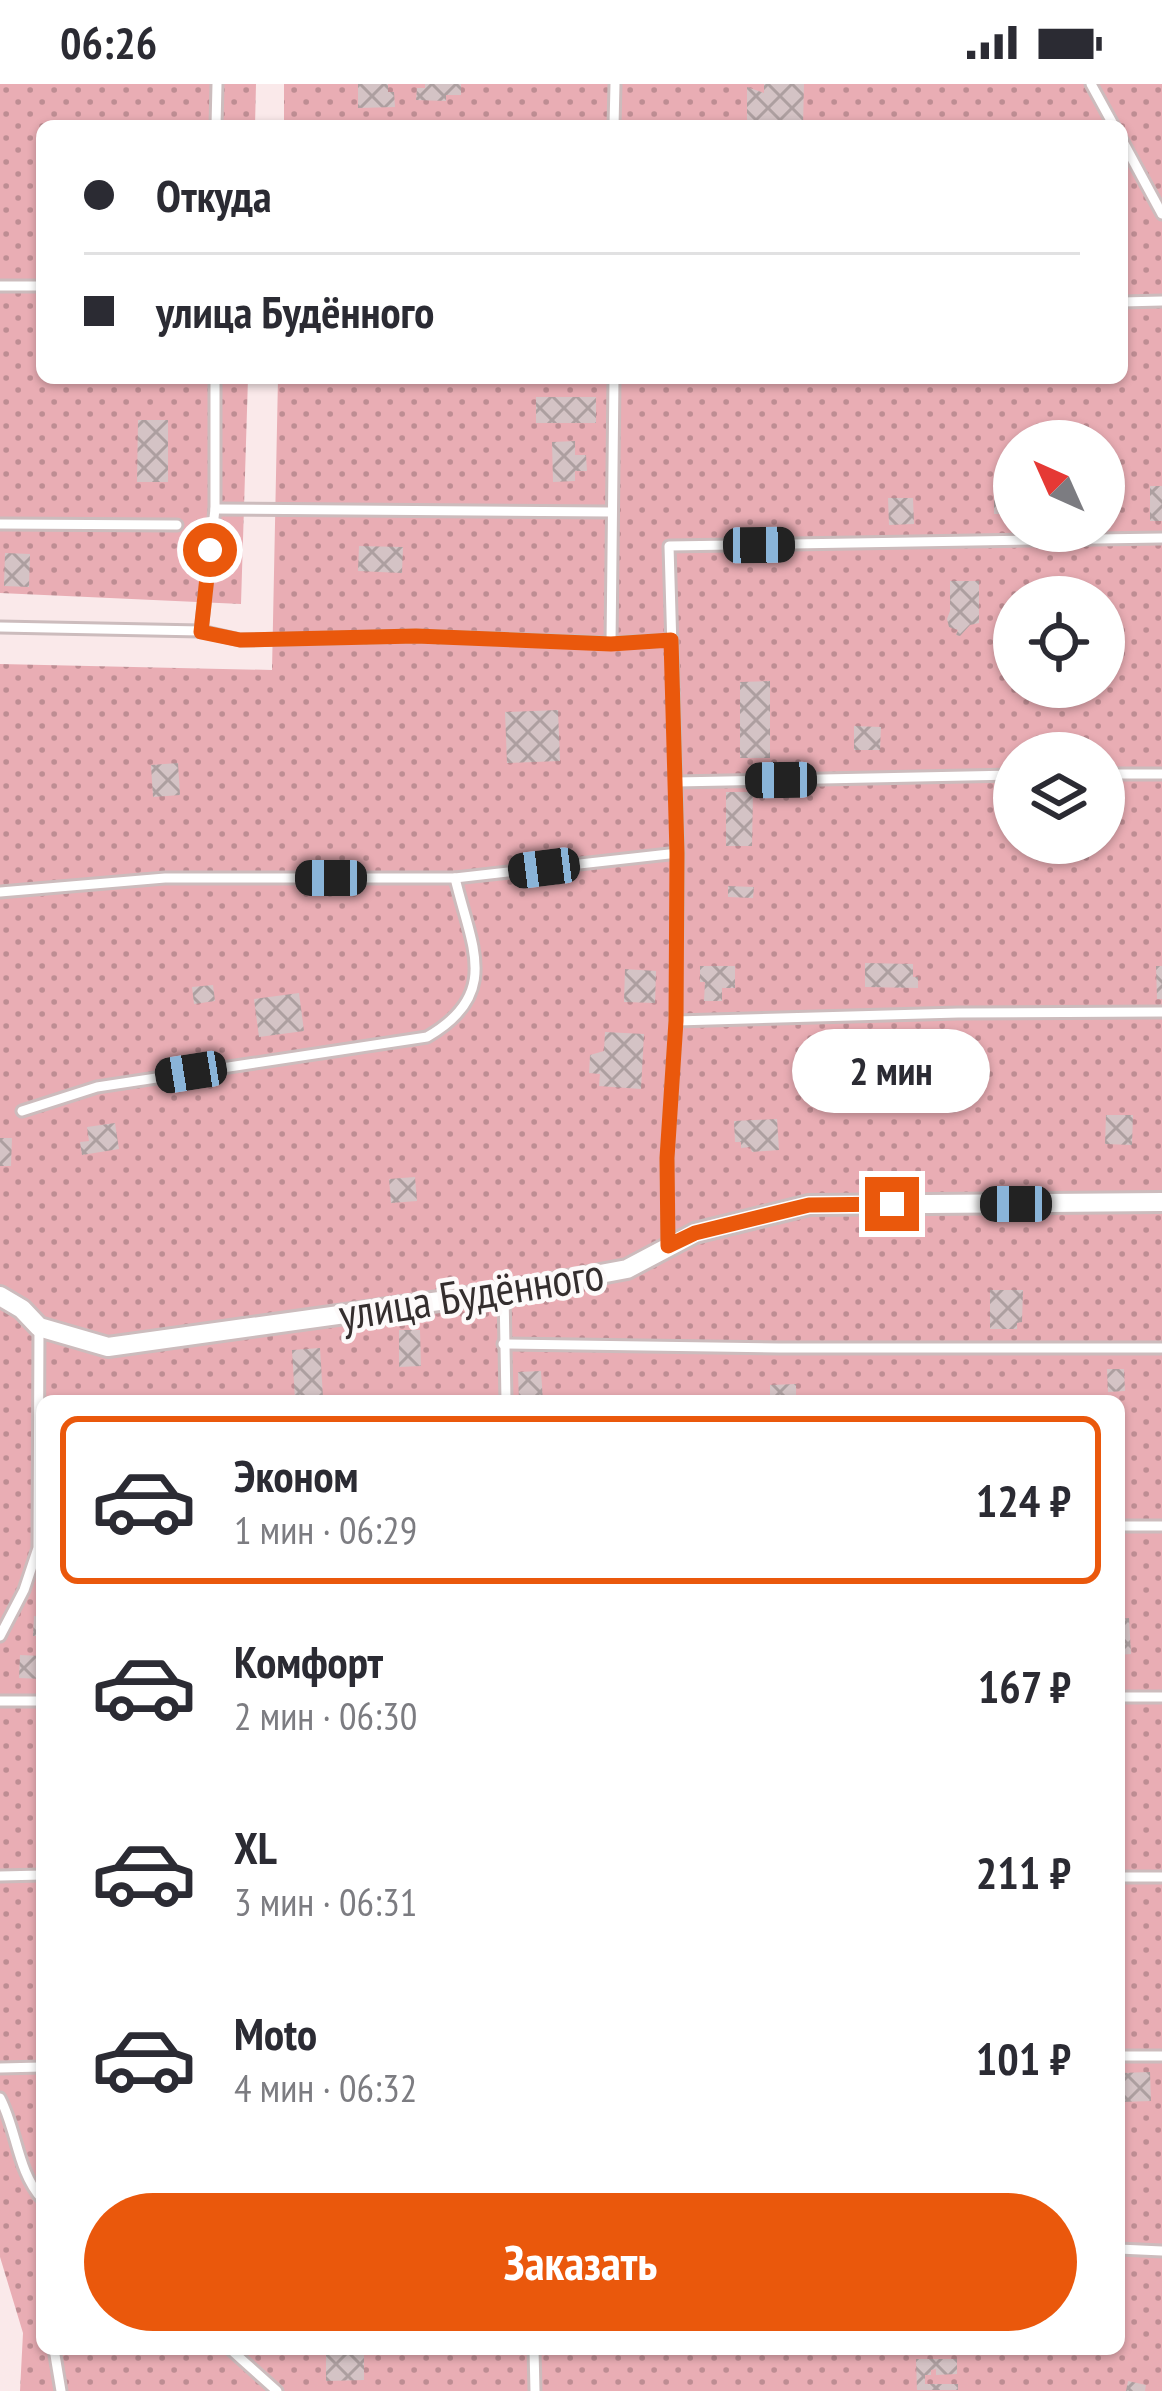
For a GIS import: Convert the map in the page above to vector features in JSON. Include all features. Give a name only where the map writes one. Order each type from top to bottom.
[{"type":"street","name":"улица Будённого","points":[[0,1295],[39,1327],[108,1347],[504,1292],[626,1269],[695,1233],[809,1205],[1162,1202]]},
{"type":"lane","points":[[216,120],[217,84]]},
{"type":"lane","points":[[614,120],[615,84]]},
{"type":"lane","points":[[1091,84],[1111,120]]},
{"type":"lane","points":[[1128,151],[1162,214]]},
{"type":"lane","points":[[0,286],[36,286]]},
{"type":"lane","points":[[1128,302],[1162,301]]},
{"type":"lane","points":[[201,632],[215,509],[215,384]]},
{"type":"lane","points":[[611,644],[614,384]]},
{"type":"lane","points":[[215,509],[611,512]]},
{"type":"lane","points":[[0,524],[177,525]]},
{"type":"lane","points":[[668,1246],[677,853],[669,546],[1162,538]]},
{"type":"lane","points":[[0,627],[201,632],[240,640],[416,636],[611,644],[671,640]]},
{"type":"lane","points":[[1125,774],[1162,774]]},
{"type":"lane","points":[[676,782],[993,775]]},
{"type":"lane","points":[[0,892],[165,878],[455,878],[677,853]]},
{"type":"lane","points":[[22,1111],[97,1087],[427,1036],[467,1005],[476,982],[455,878]]},
{"type":"lane","points":[[676,1021],[1162,1012]]},
{"type":"lane","points":[[504,1292],[506,1395]]},
{"type":"lane","points":[[39,1327],[40,1395]]},
{"type":"lane","points":[[503,1344],[1162,1348]]},
{"type":"lane","points":[[1125,1526],[1162,1526]]},
{"type":"lane","points":[[0,1636],[36,1554]]},
{"type":"lane","points":[[1125,1697],[1162,1697]]},
{"type":"lane","points":[[0,1701],[36,1701]]},
{"type":"lane","points":[[0,1876],[36,1875]]},
{"type":"lane","points":[[1125,1877],[1162,1877]]},
{"type":"lane","points":[[1125,2056],[1162,2056]]},
{"type":"lane","points":[[0,2068],[36,2066]]},
{"type":"lane","points":[[0,2098],[36,2192]]},
{"type":"lane","points":[[1125,2249],[1162,2251]]},
{"type":"lane","points":[[55,2355],[62,2390]]},
{"type":"lane","points":[[237,2355],[278,2391]]},
{"type":"lane","points":[[534,2355],[535,2391]]},
{"type":"shaded area","points":[[0,84],[256,84],[255,120],[36,120],[36,384],[248,384],[241,604],[0,593]]},
{"type":"shaded area","points":[[284,84],[1162,84],[1162,2391],[20,2391],[23,2333],[0,2257],[0,664],[272,670],[278,384],[1128,384],[1128,120],[284,120]]},
{"type":"building","points":[[358,84],[388,84],[395,107],[358,108]]},
{"type":"building","points":[[461,84],[461,95],[446,95],[446,101],[416,100],[417,88]]},
{"type":"building","points":[[764,84],[804,84],[803,120],[747,120],[747,87],[764,93]]},
{"type":"building","points":[[536,397],[596,397],[596,423],[536,423]]},
{"type":"building","points":[[138,420],[168,420],[168,482],[137,482]]},
{"type":"building","points":[[575,441],[575,455],[586,455],[587,471],[575,471],[575,481],[553,482],[552,442]]},
{"type":"building","points":[[1150,486],[1162,486],[1162,521],[1150,521]]},
{"type":"building","points":[[888,498],[913,498],[914,524],[889,525]]},
{"type":"building","points":[[359,546],[403,547],[402,573],[358,571]]},
{"type":"building","points":[[5,553],[30,554],[29,587],[4,586]]},
{"type":"building","points":[[950,581],[979,581],[979,623],[960,636],[947,619]]},
{"type":"building","points":[[770,681],[770,758],[740,758],[740,682]]},
{"type":"building","points":[[558,710],[560,761],[507,763],[505,712]]},
{"type":"building","points":[[854,726],[881,727],[880,750],[854,750]]},
{"type":"building","points":[[178,763],[180,795],[153,797],[151,765]]},
{"type":"building","points":[[726,792],[753,792],[752,846],[726,846]]},
{"type":"building","points":[[728,886],[754,887],[753,898],[728,897]]},
{"type":"building","points":[[865,963],[913,964],[918,988],[865,987]]},
{"type":"building","points":[[700,966],[735,966],[735,988],[722,988],[722,1001],[704,1001]]},
{"type":"building","points":[[1156,966],[1162,966],[1162,999],[1157,999]]},
{"type":"building","points":[[625,969],[656,971],[655,1003],[624,1002]]},
{"type":"building","points":[[213,985],[215,1001],[194,1004],[192,987]]},
{"type":"building","points":[[299,993],[304,1031],[259,1037],[254,999]]},
{"type":"building","points":[[605,1032],[644,1034],[641,1089],[599,1086],[600,1074],[589,1073],[590,1055],[604,1051]]},
{"type":"building","points":[[1106,1115],[1133,1115],[1132,1145],[1105,1144]]},
{"type":"building","points":[[777,1119],[779,1150],[752,1152],[735,1142],[734,1121]]},
{"type":"building","points":[[115,1123],[119,1149],[82,1155],[80,1142],[89,1141],[87,1127]]},
{"type":"building","points":[[0,1138],[12,1138],[11,1166],[0,1166]]},
{"type":"building","points":[[415,1177],[417,1201],[391,1203],[389,1179]]},
{"type":"building","points":[[990,1290],[1023,1290],[1022,1322],[1017,1329],[990,1329]]},
{"type":"building","points":[[399,1330],[420,1330],[421,1366],[399,1367]]},
{"type":"building","points":[[320,1348],[323,1395],[295,1395],[292,1350]]},
{"type":"building","points":[[1107,1369],[1124,1369],[1125,1391],[1108,1392]]},
{"type":"building","points":[[541,1371],[543,1395],[519,1395],[518,1372]]},
{"type":"building","points":[[796,1384],[796,1395],[770,1395],[770,1385]]},
{"type":"building","points":[[1125,1618],[1129,1618],[1131,1654],[1125,1654]]},
{"type":"building","points":[[20,1655],[36,1656],[36,1679],[19,1678]]},
{"type":"building","points":[[1150,2072],[1151,2101],[1125,2102],[1125,2073]]},
{"type":"building","points":[[326,2355],[364,2355],[364,2380],[326,2381]]},
{"type":"building","points":[[916,2359],[957,2359],[957,2374],[936,2375],[936,2369],[931,2370],[925,2384],[958,2384],[958,2390],[917,2390]]},
{"type":"building","points":[[1128,2381],[1146,2385],[1145,2391],[1126,2391]]},
{"type":"route","points":[[210,550],[201,632],[240,640],[416,636],[611,644],[671,640],[677,853],[668,1246],[695,1233],[809,1205],[892,1204]]}]
